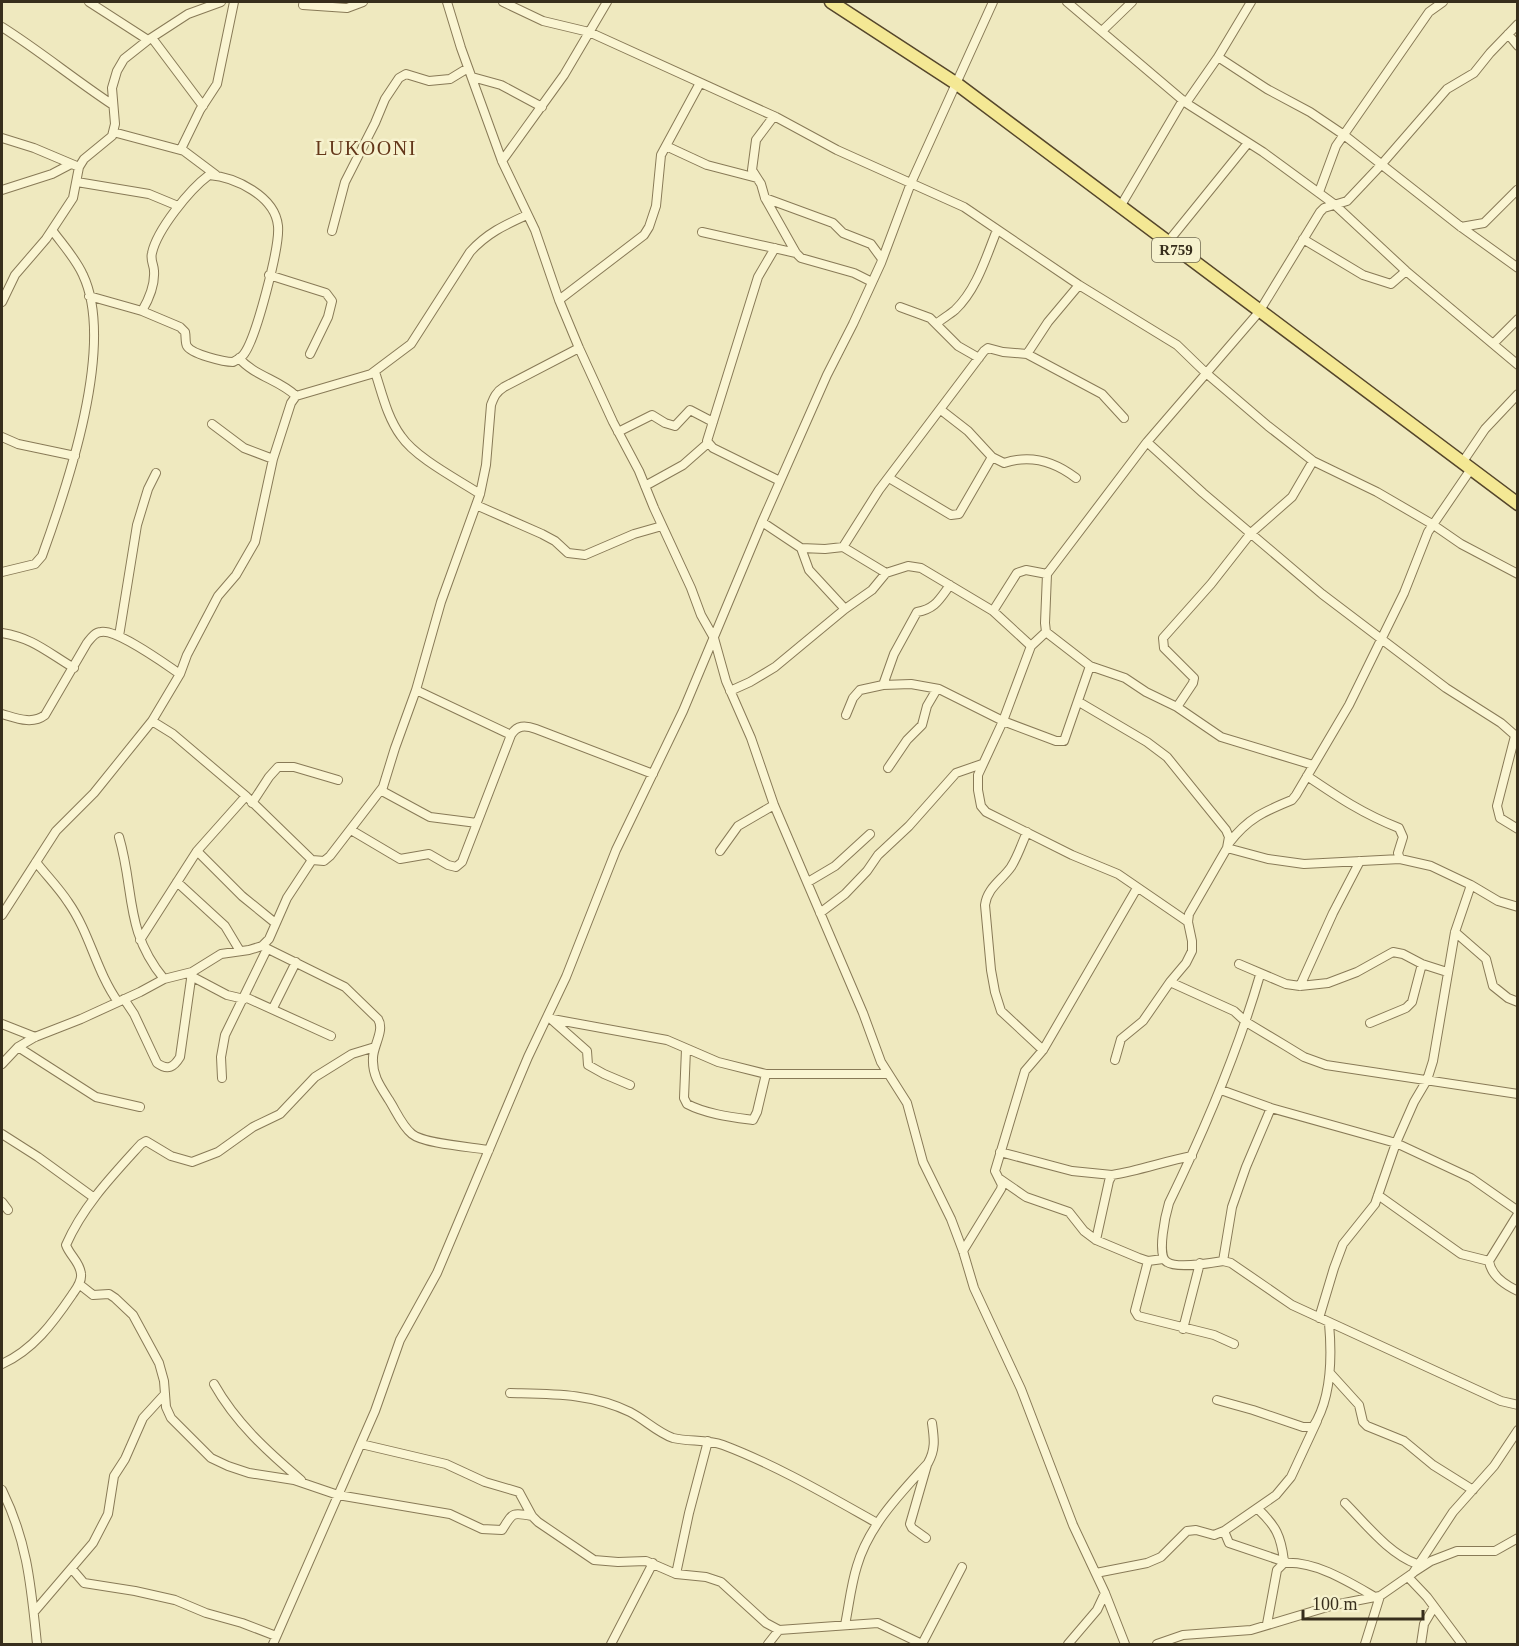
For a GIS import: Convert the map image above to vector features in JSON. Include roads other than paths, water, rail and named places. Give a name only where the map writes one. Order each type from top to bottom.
[{"type":"main road","name":"R759","points":[[831,2],[957,84],[1518,504]]},
{"type":"street","points":[[90,2],[150,39],[203,106]]},
{"type":"street","points":[[2,190],[75,166],[84,159],[113,132],[115,124],[112,88],[117,71],[124,59],[188,15],[221,2]]},
{"type":"street","points":[[181,149],[217,84],[234,2]]},
{"type":"street","points":[[303,5],[347,8],[363,2]]},
{"type":"street","points":[[447,2],[502,161],[535,230],[559,300],[579,348],[691,588],[701,615],[714,638],[730,691],[751,738],[774,805],[808,882],[880,1062],[907,1103],[923,1162],[951,1219],[974,1288],[1017,1380],[1073,1525],[1105,1593],[1125,1644]]},
{"type":"street","points":[[503,2],[543,21],[590,32],[774,116],[837,150],[964,207],[1079,285],[1177,345],[1268,426],[1313,460],[1377,492],[1461,544],[1518,574]]},
{"type":"street","points":[[502,161],[564,75],[606,2]]},
{"type":"street","points":[[72,1569],[84,1583],[175,1600],[206,1613],[242,1623],[274,1640],[375,1411],[400,1340],[437,1273],[528,1057],[549,1019],[601,883],[683,711],[762,522],[827,375],[872,282],[911,183],[993,2]]},
{"type":"street","points":[[1067,2],[1103,30],[1138,64],[1185,101],[1334,204],[1406,272],[1518,365]]},
{"type":"street","points":[[1103,30],[1130,2]]},
{"type":"street","points":[[1120,207],[1185,101],[1218,57],[1251,2]]},
{"type":"street","points":[[1319,192],[1336,146],[1429,12],[1443,2]]},
{"type":"street","points":[[1313,765],[1221,737],[1177,707],[1146,692],[1125,678],[1090,666],[1046,632],[1047,574],[1147,442],[1259,312],[1320,212],[1324,208],[1347,201],[1447,89],[1474,73],[1518,24]]},
{"type":"street","points":[[2,27],[38,50],[92,92],[113,105]]},
{"type":"street","points":[[1508,34],[1518,46]]},
{"type":"street","points":[[1218,57],[1344,135],[1461,227],[1518,268]]},
{"type":"street","points":[[332,231],[345,182],[385,99],[399,78],[406,74],[429,81],[450,79],[468,68]]},
{"type":"street","points":[[472,77],[501,85],[542,107]]},
{"type":"street","points":[[559,300],[644,235],[656,206],[659,162],[700,83]]},
{"type":"street","points":[[774,116],[755,142],[752,171],[796,254],[801,258],[854,273],[872,282]]},
{"type":"street","points":[[113,132],[181,149],[217,176]]},
{"type":"street","points":[[2,138],[34,148],[75,166]]},
{"type":"street","points":[[1167,243],[1248,143]]},
{"type":"street","points":[[666,146],[707,165],[757,178]]},
{"type":"street","points":[[2,302],[15,275],[52,230],[73,198],[77,182],[75,166]]},
{"type":"street","points":[[89,296],[142,311],[183,329],[188,347],[192,350],[233,362],[246,352],[258,321],[278,225],[271,208],[255,192],[241,183],[209,175],[203,179],[178,206],[154,244],[151,257],[154,280],[149,298],[142,311]]},
{"type":"street","points":[[77,182],[149,194],[178,206]]},
{"type":"street","points":[[1461,227],[1484,223],[1517,190]]},
{"type":"street","points":[[765,198],[814,214],[833,223],[843,233],[871,244],[882,259]]},
{"type":"street","points":[[2,915],[56,831],[94,793],[152,721],[180,674],[187,655],[218,596],[236,575],[255,542],[273,459],[291,403],[296,396],[371,375],[411,344],[470,252],[493,231],[527,215]]},
{"type":"street","points":[[2,572],[39,561],[64,495],[75,456],[93,364],[94,327],[84,277],[74,259],[52,230]]},
{"type":"street","points":[[936,324],[965,298],[976,280],[997,230]]},
{"type":"street","points":[[702,232],[796,254]]},
{"type":"street","points":[[1303,239],[1363,274],[1391,284],[1406,272]]},
{"type":"street","points":[[775,248],[758,277],[708,443],[713,448],[780,481]]},
{"type":"street","points":[[269,275],[326,293],[332,301],[310,354]]},
{"type":"street","points":[[1027,354],[1048,322],[1079,285]]},
{"type":"street","points":[[900,307],[919,313],[936,324],[958,346],[979,358]]},
{"type":"street","points":[[1493,344],[1518,320]]},
{"type":"street","points":[[152,721],[172,734],[246,796],[312,860],[324,861],[382,791],[416,690],[441,602],[480,494],[486,465],[491,405],[497,391],[579,348]]},
{"type":"street","points":[[843,547],[889,478],[988,348],[1027,354],[1102,394],[1124,418]]},
{"type":"street","points":[[239,358],[253,370],[296,396]]},
{"type":"street","points":[[375,372],[388,412],[401,436],[412,449],[480,494]]},
{"type":"street","points":[[1115,1060],[1121,1039],[1143,1021],[1186,963],[1192,951],[1189,914],[1238,831],[1258,814],[1293,800],[1349,705],[1404,593],[1432,524],[1467,466],[1485,429],[1518,394]]},
{"type":"street","points":[[618,432],[652,415],[675,426],[690,410],[713,422]]},
{"type":"street","points":[[941,410],[968,431],[992,457],[1004,463],[1018,458],[1052,463],[1076,478]]},
{"type":"street","points":[[212,424],[244,448],[273,459]]},
{"type":"street","points":[[2,437],[18,444],[75,456]]},
{"type":"street","points":[[1147,442],[1322,594],[1446,688],[1501,723],[1516,737],[1497,806],[1500,818],[1518,829]]},
{"type":"street","points":[[645,486],[683,465],[708,443]]},
{"type":"street","points":[[889,478],[951,515],[959,514],[992,457]]},
{"type":"street","points":[[1177,707],[1193,684],[1194,678],[1164,648],[1163,638],[1211,584],[1251,533],[1292,497],[1313,460]]},
{"type":"street","points":[[119,636],[137,525],[148,489],[156,473]]},
{"type":"street","points":[[476,505],[542,534],[555,541],[568,553],[577,555],[585,555],[634,534],[662,526]]},
{"type":"street","points":[[762,522],[801,548],[843,547],[886,573]]},
{"type":"street","points":[[801,548],[809,570],[845,609]]},
{"type":"street","points":[[730,691],[775,667],[845,609],[872,590],[886,573],[908,566],[921,568],[993,611],[1031,646]]},
{"type":"street","points":[[993,611],[1017,573],[1026,570],[1047,574]]},
{"type":"street","points":[[883,685],[894,654],[916,612],[933,607],[950,585]]},
{"type":"street","points":[[2,714],[38,721],[50,709],[94,634],[100,632],[119,636],[180,674]]},
{"type":"street","points":[[1046,632],[1031,646],[1003,721],[982,764],[978,775],[981,806],[986,812],[1118,874],[1188,922]]},
{"type":"street","points":[[2,633],[21,636],[74,668]]},
{"type":"street","points":[[846,715],[853,698],[860,690],[883,685],[911,684],[937,689],[1003,721],[1056,741],[1064,741],[1090,666]]},
{"type":"street","points":[[888,768],[907,740],[922,725],[927,706],[937,689]]},
{"type":"street","points":[[416,690],[511,735]]},
{"type":"street","points":[[1078,702],[1147,742],[1167,757],[1226,830],[1229,837],[1228,846]]},
{"type":"street","points":[[351,830],[396,857],[404,859],[429,854],[453,867],[462,862],[511,735],[518,727],[529,726],[653,774]]},
{"type":"street","points":[[820,913],[845,894],[956,773],[982,764]]},
{"type":"street","points":[[252,803],[278,767],[294,767],[338,780]]},
{"type":"street","points":[[1307,776],[1350,806],[1399,828],[1403,837],[1398,853],[1400,859]]},
{"type":"street","points":[[382,791],[430,817],[477,823]]},
{"type":"street","points":[[140,940],[197,851],[246,796]]},
{"type":"street","points":[[720,851],[738,826],[774,805]]},
{"type":"street","points":[[1027,832],[1011,867],[992,888],[985,905],[993,981],[1001,1011],[1043,1050]]},
{"type":"street","points":[[808,882],[834,866],[870,834]]},
{"type":"street","points":[[119,837],[126,861],[132,915],[140,940],[164,979]]},
{"type":"street","points":[[1228,846],[1268,859],[1304,864],[1400,859],[1431,866],[1498,901],[1518,907]]},
{"type":"street","points":[[197,851],[242,896],[274,922]]},
{"type":"street","points":[[222,1078],[221,1057],[225,1035],[244,998],[274,922],[312,860]]},
{"type":"street","points":[[1300,986],[1333,913],[1360,861]]},
{"type":"street","points":[[36,862],[69,902],[102,977],[134,1014],[157,1063],[163,1067],[170,1068],[177,1063],[180,1057],[192,974]]},
{"type":"street","points":[[177,882],[225,926],[240,951]]},
{"type":"street","points":[[1319,1318],[1343,1244],[1374,1204],[1396,1143],[1414,1102],[1427,1080],[1433,1061],[1455,933],[1471,885]]},
{"type":"street","points":[[963,1251],[1001,1189],[1002,1185],[995,1171],[1025,1071],[1043,1050],[1137,888]]},
{"type":"street","points":[[1455,933],[1486,959],[1493,986],[1508,998],[1518,1002]]},
{"type":"street","points":[[2,1064],[18,1047],[35,1037],[81,1019],[164,979],[192,974],[220,954],[265,947],[345,987],[378,1018],[381,1023],[373,1067],[376,1081],[414,1136],[489,1150]]},
{"type":"street","points":[[1239,964],[1260,975],[1300,986],[1338,979],[1357,972],[1394,952],[1447,972]]},
{"type":"street","points":[[273,1008],[296,962]]},
{"type":"street","points":[[1370,1023],[1406,1008],[1412,1002],[1422,964]]},
{"type":"street","points":[[192,974],[227,995],[273,1008],[300,1023],[332,1036]]},
{"type":"street","points":[[1260,975],[1246,1022],[1221,1089],[1169,1203],[1165,1218],[1163,1259],[1174,1265],[1231,1263],[1292,1305],[1501,1401],[1518,1405]]},
{"type":"street","points":[[1170,982],[1234,1011],[1246,1022],[1304,1057],[1326,1065],[1518,1094]]},
{"type":"street","points":[[549,1019],[667,1040],[718,1062],[766,1074],[888,1074]]},
{"type":"street","points":[[549,1019],[586,1049],[588,1065],[630,1085]]},
{"type":"street","points":[[2,1024],[35,1037]]},
{"type":"street","points":[[18,1047],[96,1097],[140,1107]]},
{"type":"street","points":[[2,1364],[24,1351],[58,1317],[82,1276],[78,1264],[66,1245],[93,1197],[146,1141],[171,1156],[192,1161],[218,1152],[253,1127],[280,1114],[315,1077],[352,1054],[375,1047]]},
{"type":"street","points":[[686,1049],[684,1098],[688,1106],[718,1115],[753,1120],[766,1074]]},
{"type":"street","points":[[1221,1089],[1271,1108],[1396,1143],[1472,1178],[1518,1213],[1490,1261],[1490,1267],[1502,1282],[1518,1291]]},
{"type":"street","points":[[1223,1262],[1232,1207],[1271,1108]]},
{"type":"street","points":[[2,1134],[93,1197]]},
{"type":"street","points":[[1000,1152],[1072,1171],[1112,1175],[1192,1156]]},
{"type":"street","points":[[1096,1240],[1108,1181],[1112,1175]]},
{"type":"street","points":[[999,1179],[1026,1197],[1069,1212],[1084,1231],[1096,1240],[1148,1261],[1163,1259]]},
{"type":"street","points":[[1378,1195],[1461,1254],[1490,1261]]},
{"type":"street","points":[[2,1202],[8,1210]]},
{"type":"street","points":[[1148,1261],[1135,1311],[1138,1316],[1214,1335],[1234,1344]]},
{"type":"street","points":[[1183,1329],[1200,1263]]},
{"type":"street","points":[[79,1284],[93,1295],[103,1293],[115,1298],[133,1315],[159,1363],[164,1381],[166,1407],[171,1418],[211,1458],[249,1473],[304,1483],[338,1495],[450,1514],[487,1530],[502,1530],[509,1517],[514,1514],[532,1516]]},
{"type":"street","points":[[1096,1573],[1147,1563],[1161,1557],[1187,1531],[1196,1530],[1214,1535],[1224,1531],[1276,1495],[1291,1477],[1317,1421],[1324,1399],[1330,1373],[1329,1323]]},
{"type":"street","points":[[1330,1373],[1359,1405],[1366,1426],[1404,1441],[1433,1465],[1473,1490]]},
{"type":"street","points":[[214,1384],[238,1421],[265,1449],[304,1483]]},
{"type":"street","points":[[510,1394],[562,1394],[591,1398],[629,1411],[672,1438],[708,1441],[724,1446],[793,1477],[877,1523]]},
{"type":"street","points":[[34,1612],[85,1555],[102,1527],[108,1514],[114,1476],[143,1418],[164,1395]]},
{"type":"street","points":[[1217,1400],[1303,1427],[1313,1427],[1317,1421]]},
{"type":"street","points":[[926,1538],[910,1524],[934,1449],[932,1423]]},
{"type":"street","points":[[1411,1575],[1453,1512],[1494,1466],[1518,1430]]},
{"type":"street","points":[[676,1574],[708,1441]]},
{"type":"street","points":[[361,1444],[446,1464],[485,1482],[519,1492],[532,1516],[538,1522],[594,1560],[646,1561],[676,1574],[706,1577],[721,1582],[766,1623],[779,1630],[883,1624],[922,1644],[962,1567]]},
{"type":"street","points":[[845,1625],[857,1566],[877,1523],[928,1463]]},
{"type":"street","points":[[2,1490],[15,1516],[28,1562],[38,1644]]},
{"type":"street","points":[[1345,1503],[1391,1548],[1408,1561],[1417,1564]]},
{"type":"street","points":[[1258,1509],[1273,1523],[1282,1542],[1286,1562]]},
{"type":"street","points":[[1224,1531],[1229,1543],[1286,1562],[1307,1566],[1344,1580],[1377,1597]]},
{"type":"street","points":[[1157,1644],[1183,1635],[1251,1630],[1334,1605],[1377,1597],[1431,1561],[1457,1551],[1495,1551],[1518,1538]]},
{"type":"street","points":[[1267,1624],[1277,1570],[1286,1562]]},
{"type":"street","points":[[611,1644],[653,1563]]},
{"type":"street","points":[[1411,1575],[1462,1644]]},
{"type":"street","points":[[1068,1644],[1094,1614],[1105,1593]]},
{"type":"street","points":[[1365,1644],[1377,1597]]},
{"type":"street","points":[[1421,1644],[1424,1624],[1434,1606]]},
{"type":"street","points":[[768,1644],[779,1630]]},
{"type":"district","name":"LUKOONI","points":[[366,148]]}]
